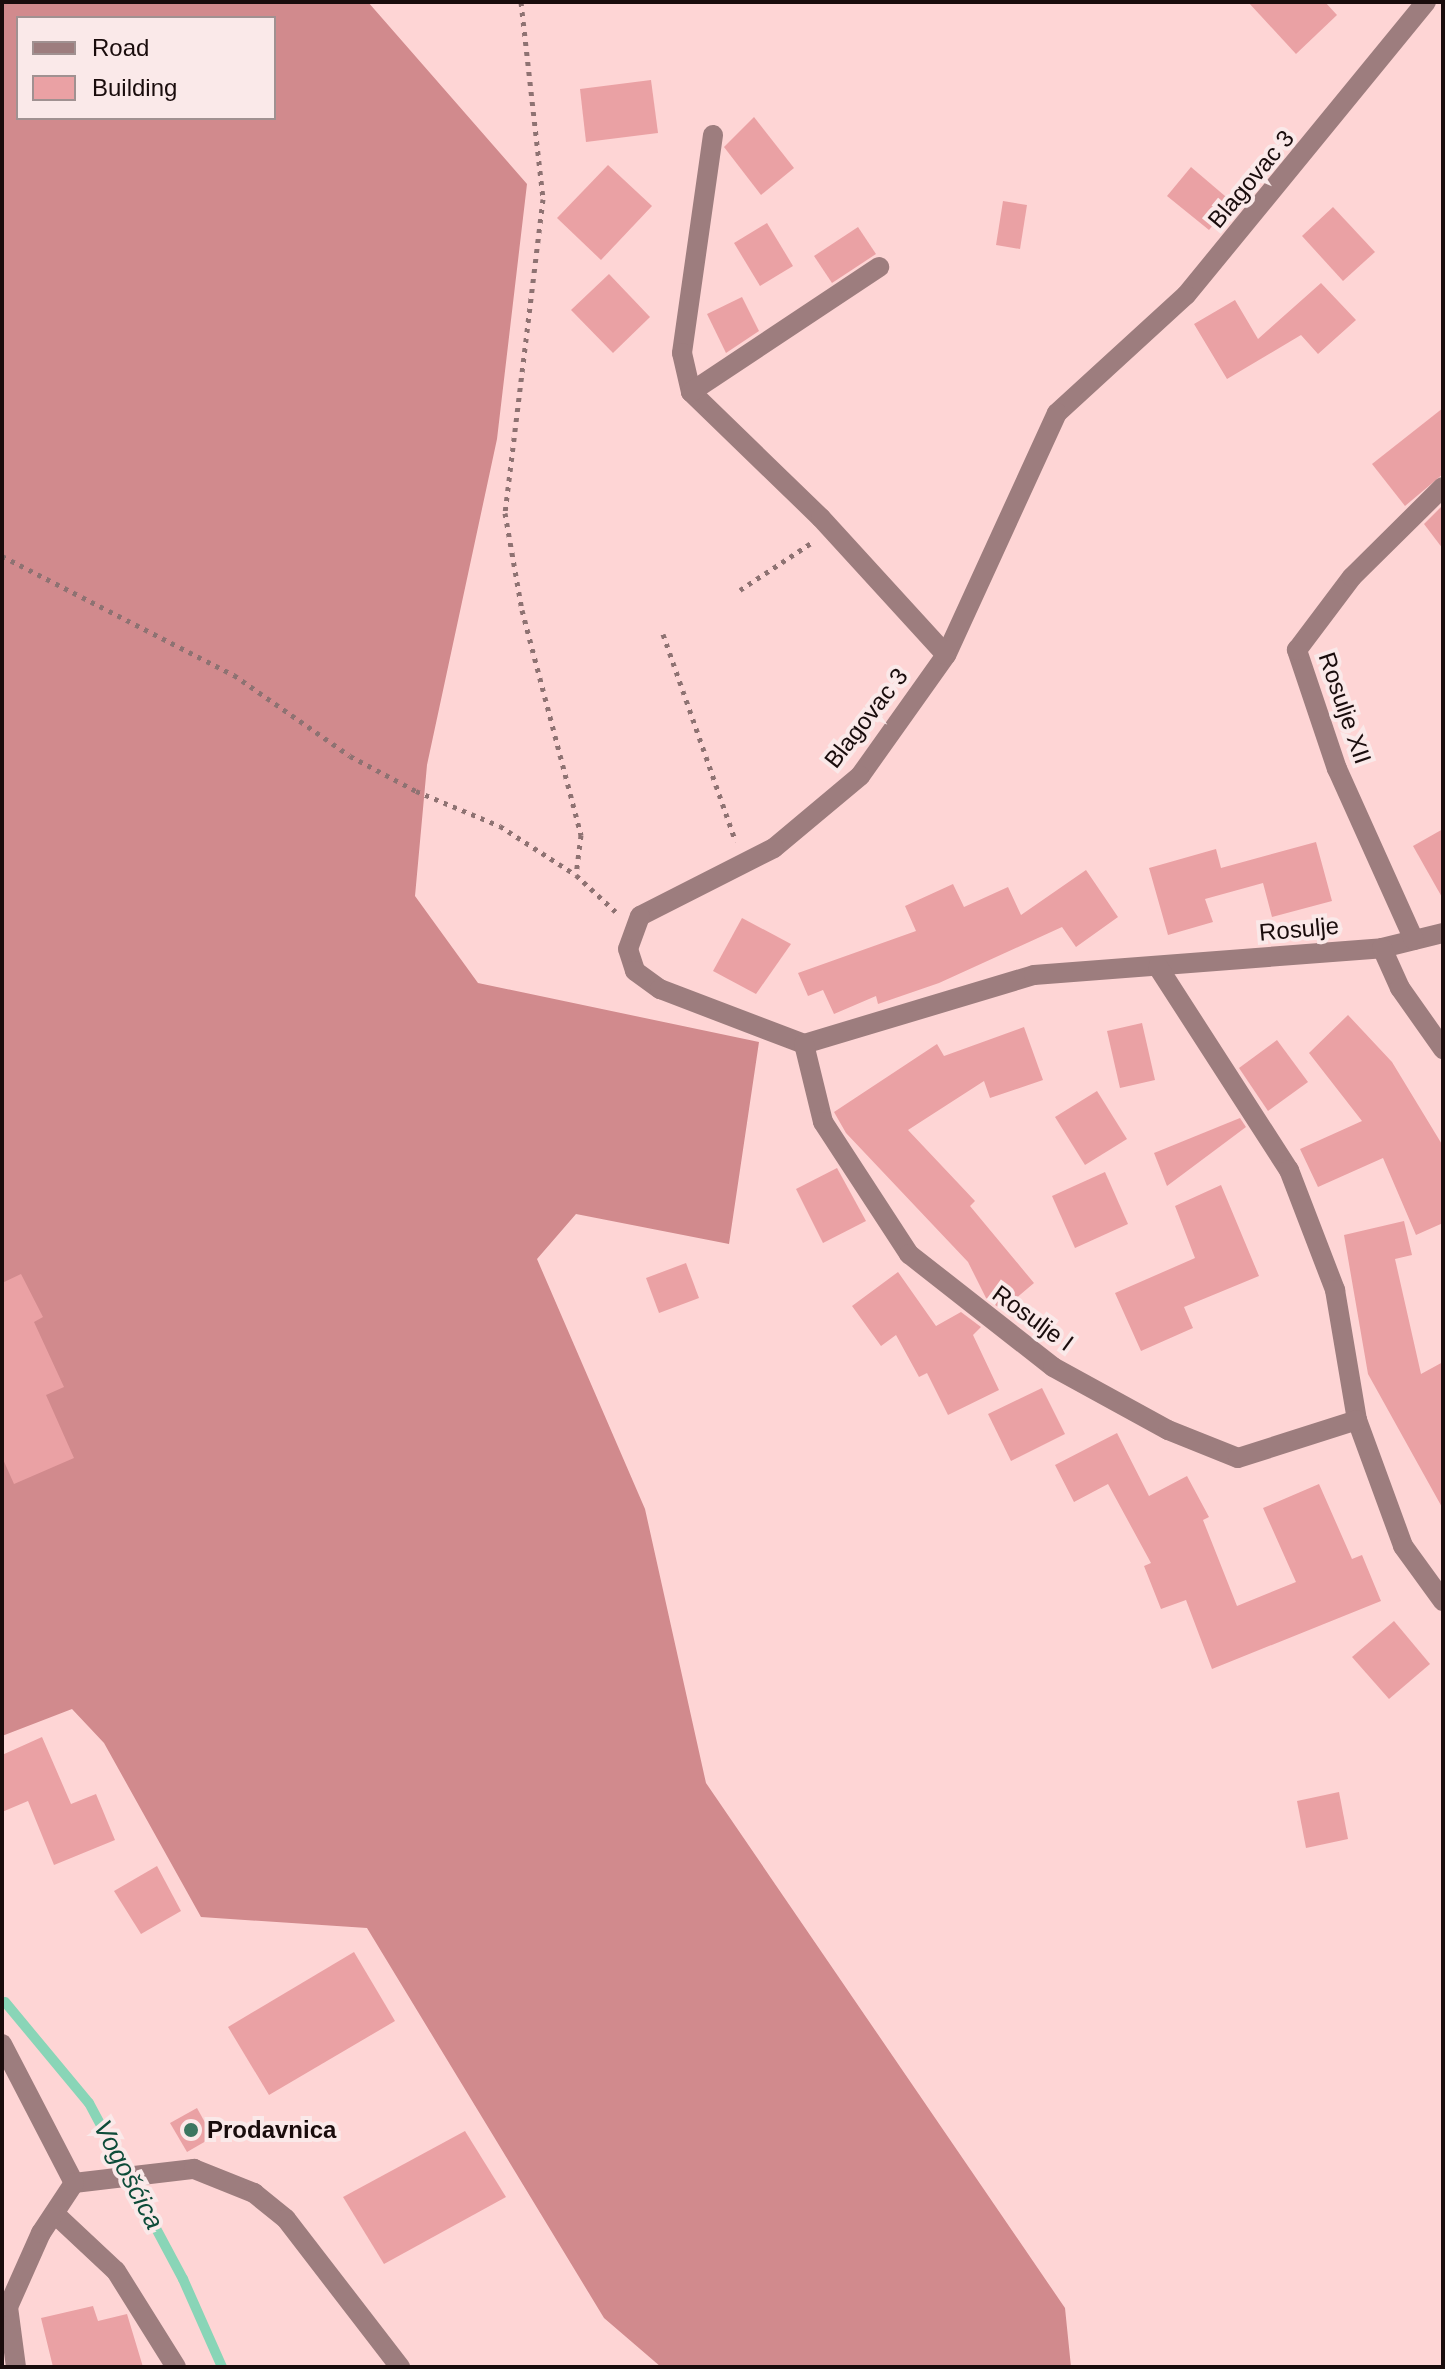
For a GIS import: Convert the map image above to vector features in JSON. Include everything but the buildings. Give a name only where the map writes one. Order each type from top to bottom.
[{"type":"street","name":"Blagovac 3","points":[[632,926],[640,916],[774,848],[860,776],[946,655],[1057,413],[1186,295],[1426,2]]},
{"type":"street","points":[[713,135],[682,353],[691,392],[831,529],[946,655]]},
{"type":"street","points":[[691,392],[879,267]]},
{"type":"street","name":"Rosulje XII","points":[[1414,940],[1337,769],[1297,650],[1352,577],[1443,487]]},
{"type":"street","points":[[632,926],[629,960],[660,989],[804,1044],[1034,975],[1158,967],[1289,1170],[1335,1290],[1357,1420],[1403,1546],[1443,1601]]},
{"type":"street","name":"Rosulje","points":[[1158,967],[1382,948],[1443,933]]},
{"type":"street","points":[[1382,948],[1400,988],[1443,1049]]},
{"type":"street","name":"Rosulje I","points":[[804,1044],[823,1122],[909,1254],[1053,1367],[1168,1430],[1238,1458],[1357,1420]]},
{"type":"street","points":[[2,2044],[74,2183]]},
{"type":"street","points":[[74,2183],[194,2169],[254,2193],[286,2219],[400,2367]]},
{"type":"street","points":[[16,2367],[6,2336],[8,2307],[17,2281],[74,2183]]},
{"type":"street","points":[[55,2214],[116,2271],[176,2367]]},
{"type":"path","points":[[521,2],[543,199],[505,513],[522,610],[581,835],[576,875]]},
{"type":"path","points":[[740,590],[831,529]]},
{"type":"path","points":[[2,556],[234,675],[350,756],[500,826],[576,875],[632,926]]},
{"type":"path","points":[[663,634],[744,865]]},
{"type":"shaded area","points":[[2,2],[368,2],[527,184],[497,439],[427,765],[415,896],[478,983],[759,1042],[729,1244],[576,1214],[537,1259],[645,1509],[706,1783],[1065,2308],[1071,2367],[661,2367],[604,2318],[367,1928],[201,1917],[104,1743],[72,1709],[2,1736]]},
{"type":"waterway","name":"Vogošćica","points":[[5,2002],[89,2103],[183,2279],[222,2367]]},
{"type":"place","name":"Prodavnica","points":[[191,2130]]}]
